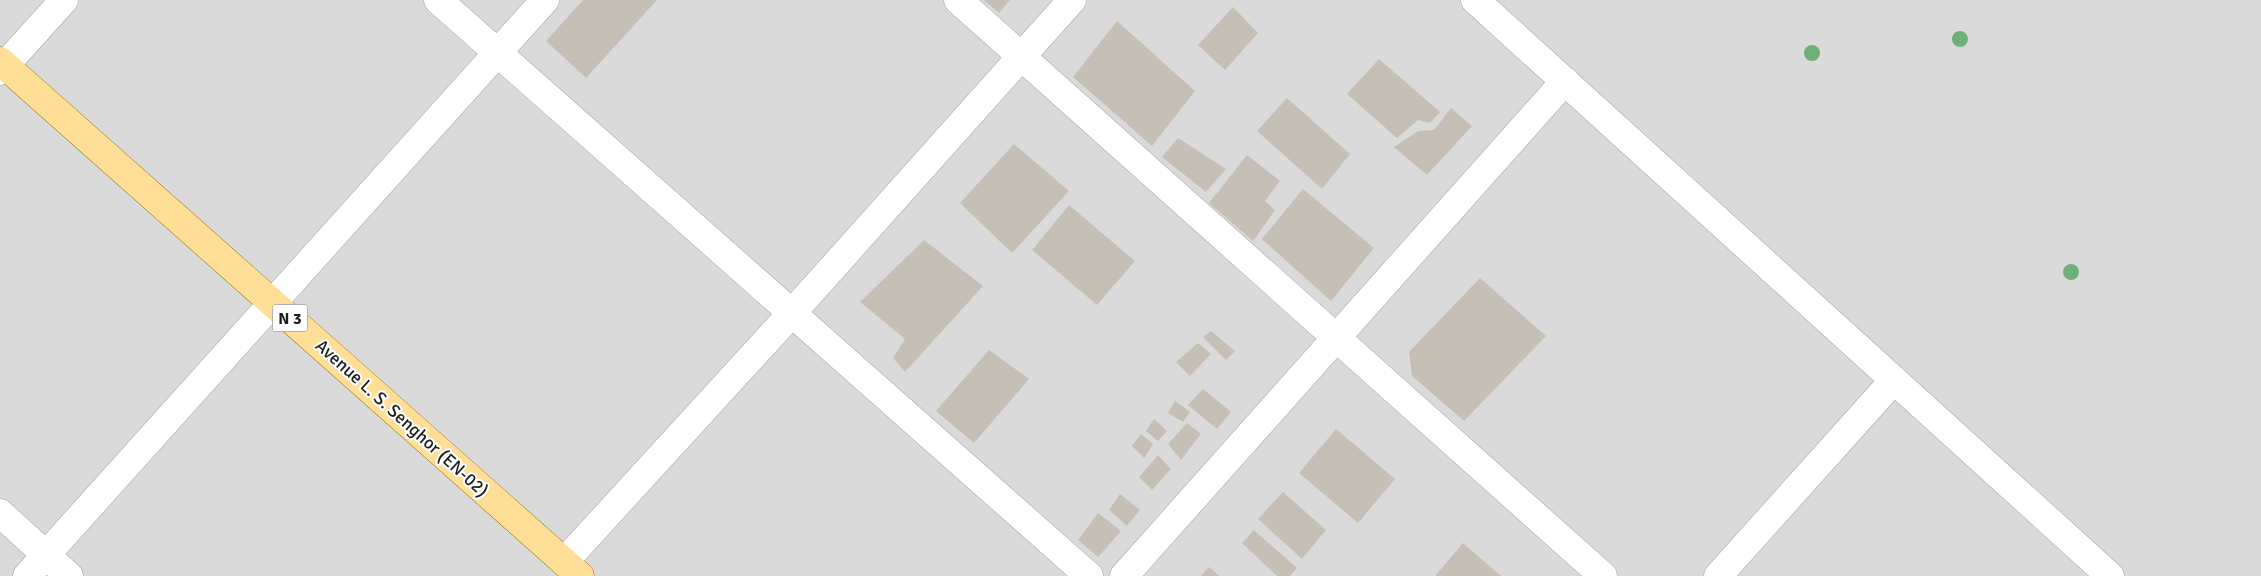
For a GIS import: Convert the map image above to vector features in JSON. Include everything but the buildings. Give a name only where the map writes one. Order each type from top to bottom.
[{"type":"main road","name":"Avenue L. S. Senghor (EN-02)","points":[[2,66],[272,302],[565,571]]},
{"type":"street","points":[[2,66],[64,0]]},
{"type":"street","points":[[438,0],[1089,576]]},
{"type":"street","points":[[27,576],[545,0]]},
{"type":"street","points":[[958,0],[1603,576]]},
{"type":"street","points":[[565,571],[792,313],[1072,0]]},
{"type":"street","points":[[1475,0],[2110,576]]},
{"type":"street","points":[[1124,576],[1565,81]]},
{"type":"street","points":[[1718,576],[1894,380]]},
{"type":"street","points":[[0,513],[69,576]]},
{"type":"shaded area","points":[[0,0],[2261,0],[2261,576],[0,576]]}]
